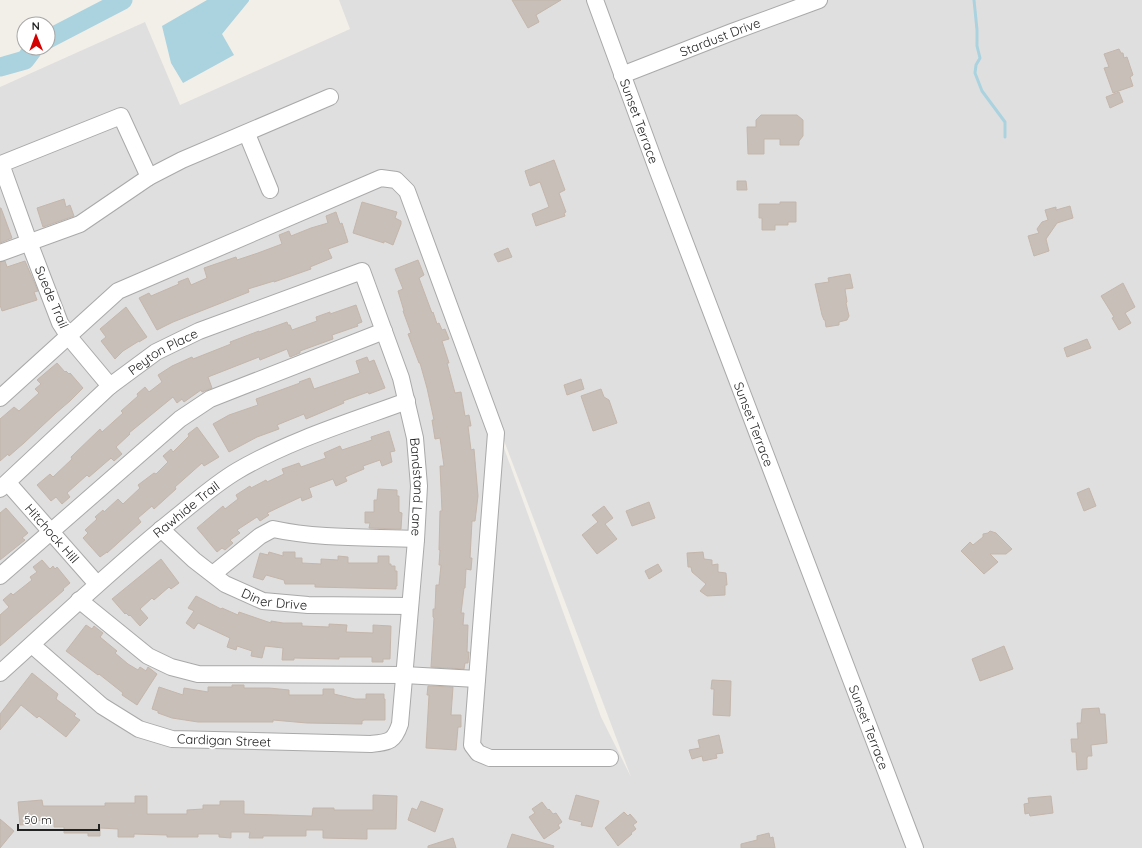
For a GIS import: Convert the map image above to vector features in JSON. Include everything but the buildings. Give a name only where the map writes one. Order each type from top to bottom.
[{"type":"street","name":"Sunset Terrace","points":[[595,0],[914,848]]},
{"type":"street","name":"Stardust Drive","points":[[622,75],[818,0]]},
{"type":"street","points":[[0,253],[80,224],[149,177],[182,160],[247,134],[330,97]]},
{"type":"street","points":[[0,164],[123,110],[149,177]]},
{"type":"street","points":[[247,134],[270,190]]},
{"type":"street","name":"Suede Trail","points":[[0,164],[60,323],[69,337],[110,386]]},
{"type":"street","points":[[0,398],[118,291],[381,178],[396,180],[407,191],[496,433],[472,745],[478,754],[490,758],[610,758]]},
{"type":"street","name":"Bandstand Lane","points":[[362,271],[401,378],[415,438],[419,486],[416,539],[400,724],[396,734]]},
{"type":"street","name":"Peyton Place","points":[[4,486],[110,386],[156,352],[199,331],[362,271]]},
{"type":"street","points":[[0,576],[180,419],[210,399],[384,331]]},
{"type":"street","name":"Rawhide Trail","points":[[0,672],[32,645],[97,584],[161,529],[235,472],[265,455],[294,442],[407,401]]},
{"type":"street","name":"Hitchock Hill","points":[[4,486],[51,531],[97,584]]},
{"type":"street","name":"Diner Drive","points":[[161,529],[194,560],[225,584],[263,601],[308,605],[410,606]]},
{"type":"street","points":[[213,574],[260,536],[273,529],[328,536],[416,539]]},
{"type":"street","points":[[79,600],[148,656],[171,667],[198,674],[404,675],[477,679]]},
{"type":"street","name":"Cardigan Street","points":[[32,645],[102,706],[139,729],[172,739],[371,744],[387,742],[396,734]]},
{"type":"shaded area","points":[[339,0],[1142,0],[1142,848],[0,848],[0,87],[145,22],[180,105],[350,29]],"holes":[[[451,301],[631,777],[601,717]]]},
{"type":"water","points":[[207,0],[249,1],[222,34],[234,55],[183,83],[171,63],[162,26]]},
{"type":"waterway","points":[[56,35],[123,0]]},
{"type":"waterway","points":[[974,0],[977,46],[980,58],[976,65],[975,73],[982,91],[1005,122],[1005,137]]},
{"type":"waterway","points":[[0,67],[25,60],[28,56]]}]
